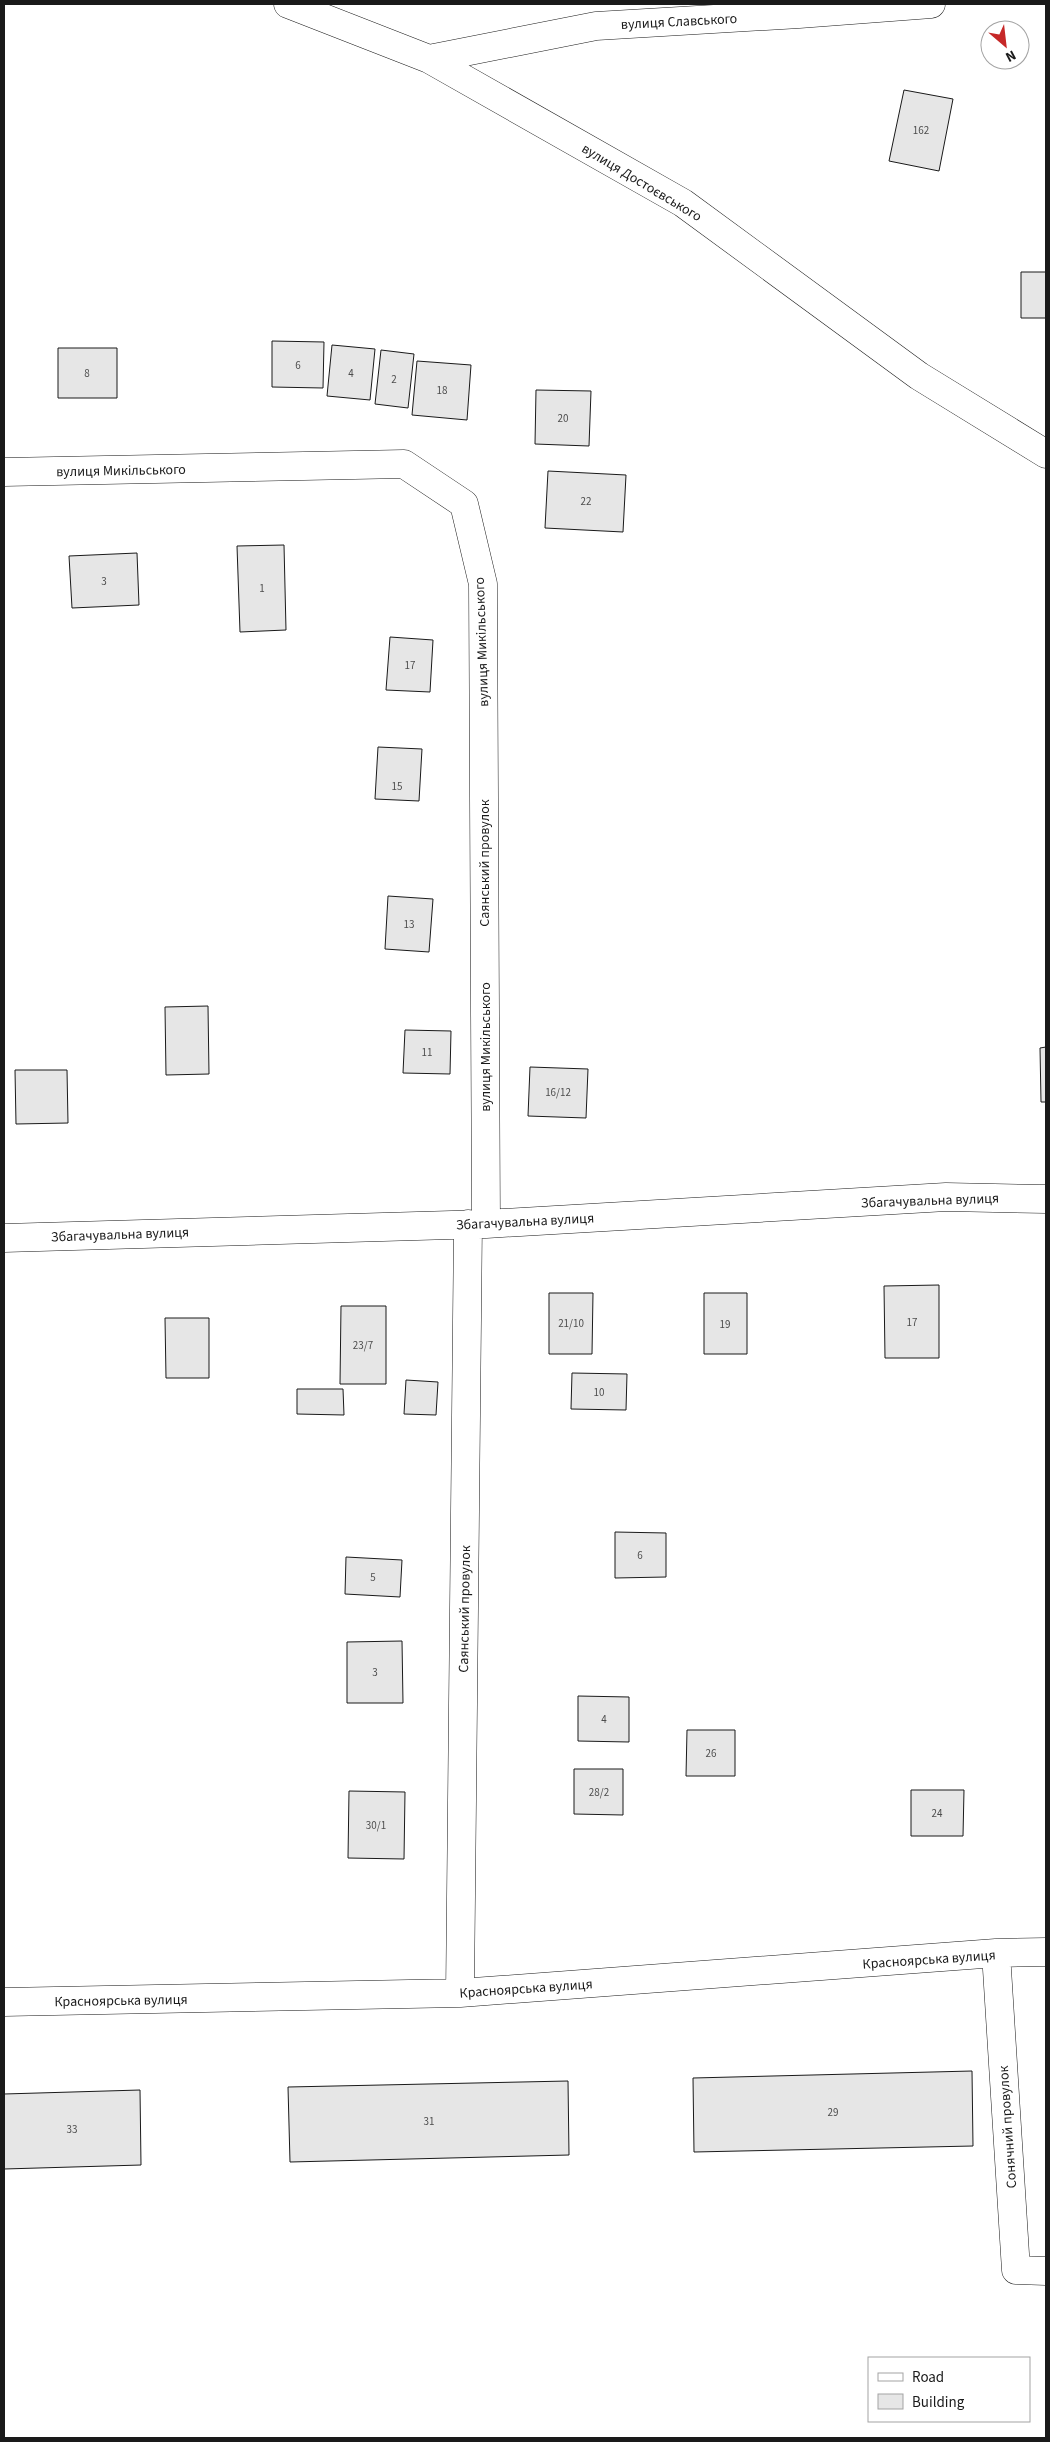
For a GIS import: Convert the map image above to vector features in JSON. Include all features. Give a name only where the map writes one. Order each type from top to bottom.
[{"type":"street","name":"вулиця Достоєвського","points":[[288,4],[429,59],[683,204],[919,376],[1046,454]]},
{"type":"street","name":"вулиця Славського","points":[[429,59],[596,26],[931,4]]},
{"type":"street","name":"вулиця Микільського","points":[[4,472],[404,464],[464,504],[483,584],[477,1224]]},
{"type":"street","name":"Збагачувальна вулиця","points":[[4,1238],[477,1224],[946,1197],[1046,1199]]},
{"type":"street","name":"Саянський провулок","points":[[460,1993],[477,1224]]},
{"type":"street","name":"Красноярська вулиця","points":[[4,2002],[460,1993],[996,1953],[1046,1952]]},
{"type":"street","name":"Сонячний провулок","points":[[996,1953],[1016,2270],[1046,2271]]},
{"type":"building","points":[[904,90],[953,99],[939,171],[889,161]]},
{"type":"building","points":[[1021,272],[1046,272],[1046,318],[1021,318]]},
{"type":"building","points":[[272,341],[324,342],[323,388],[272,387]]},
{"type":"building","points":[[332,345],[375,349],[370,400],[327,396]]},
{"type":"building","points":[[58,348],[117,348],[117,398],[58,398]]},
{"type":"building","points":[[381,350],[414,354],[408,408],[375,404]]},
{"type":"building","points":[[417,361],[471,365],[467,420],[412,415]]},
{"type":"building","points":[[536,390],[591,391],[589,446],[535,444]]},
{"type":"building","points":[[548,471],[626,475],[623,532],[545,528]]},
{"type":"building","points":[[284,545],[286,630],[240,632],[237,546]]},
{"type":"building","points":[[137,553],[139,605],[72,608],[69,556]]},
{"type":"building","points":[[390,637],[433,640],[430,692],[386,690]]},
{"type":"building","points":[[378,747],[422,749],[419,801],[375,799]]},
{"type":"building","points":[[388,896],[433,899],[429,952],[385,949]]},
{"type":"building","points":[[208,1006],[209,1074],[166,1075],[165,1007]]},
{"type":"building","points":[[405,1030],[451,1031],[450,1074],[403,1073]]},
{"type":"building","points":[[1046,1047],[1046,1102],[1041,1102],[1040,1048]]},
{"type":"building","points":[[530,1067],[588,1069],[586,1118],[528,1116]]},
{"type":"building","points":[[15,1070],[67,1070],[68,1123],[16,1124]]},
{"type":"building","points":[[939,1285],[939,1358],[885,1358],[884,1286]]},
{"type":"building","points":[[549,1293],[593,1293],[592,1354],[549,1354]]},
{"type":"building","points":[[704,1293],[747,1293],[747,1354],[704,1354]]},
{"type":"building","points":[[341,1306],[386,1306],[386,1384],[340,1384]]},
{"type":"building","points":[[165,1318],[209,1318],[209,1378],[166,1378]]},
{"type":"building","points":[[572,1373],[627,1374],[626,1410],[571,1409]]},
{"type":"building","points":[[406,1380],[438,1382],[436,1415],[404,1414]]},
{"type":"building","points":[[297,1389],[343,1389],[344,1415],[297,1414]]},
{"type":"building","points":[[615,1532],[666,1533],[666,1577],[615,1578]]},
{"type":"building","points":[[346,1557],[402,1560],[400,1597],[345,1594]]},
{"type":"building","points":[[402,1641],[403,1703],[347,1703],[347,1642]]},
{"type":"building","points":[[578,1696],[629,1697],[629,1742],[578,1741]]},
{"type":"building","points":[[687,1730],[735,1730],[735,1776],[686,1776]]},
{"type":"building","points":[[574,1769],[623,1769],[623,1815],[574,1814]]},
{"type":"building","points":[[911,1790],[964,1790],[963,1836],[911,1836]]},
{"type":"building","points":[[349,1791],[405,1792],[404,1859],[348,1858]]},
{"type":"building","points":[[972,2071],[973,2146],[694,2152],[693,2078]]},
{"type":"building","points":[[568,2081],[569,2155],[290,2162],[288,2087]]},
{"type":"building","points":[[140,2090],[141,2165],[4,2169],[4,2094]]}]
